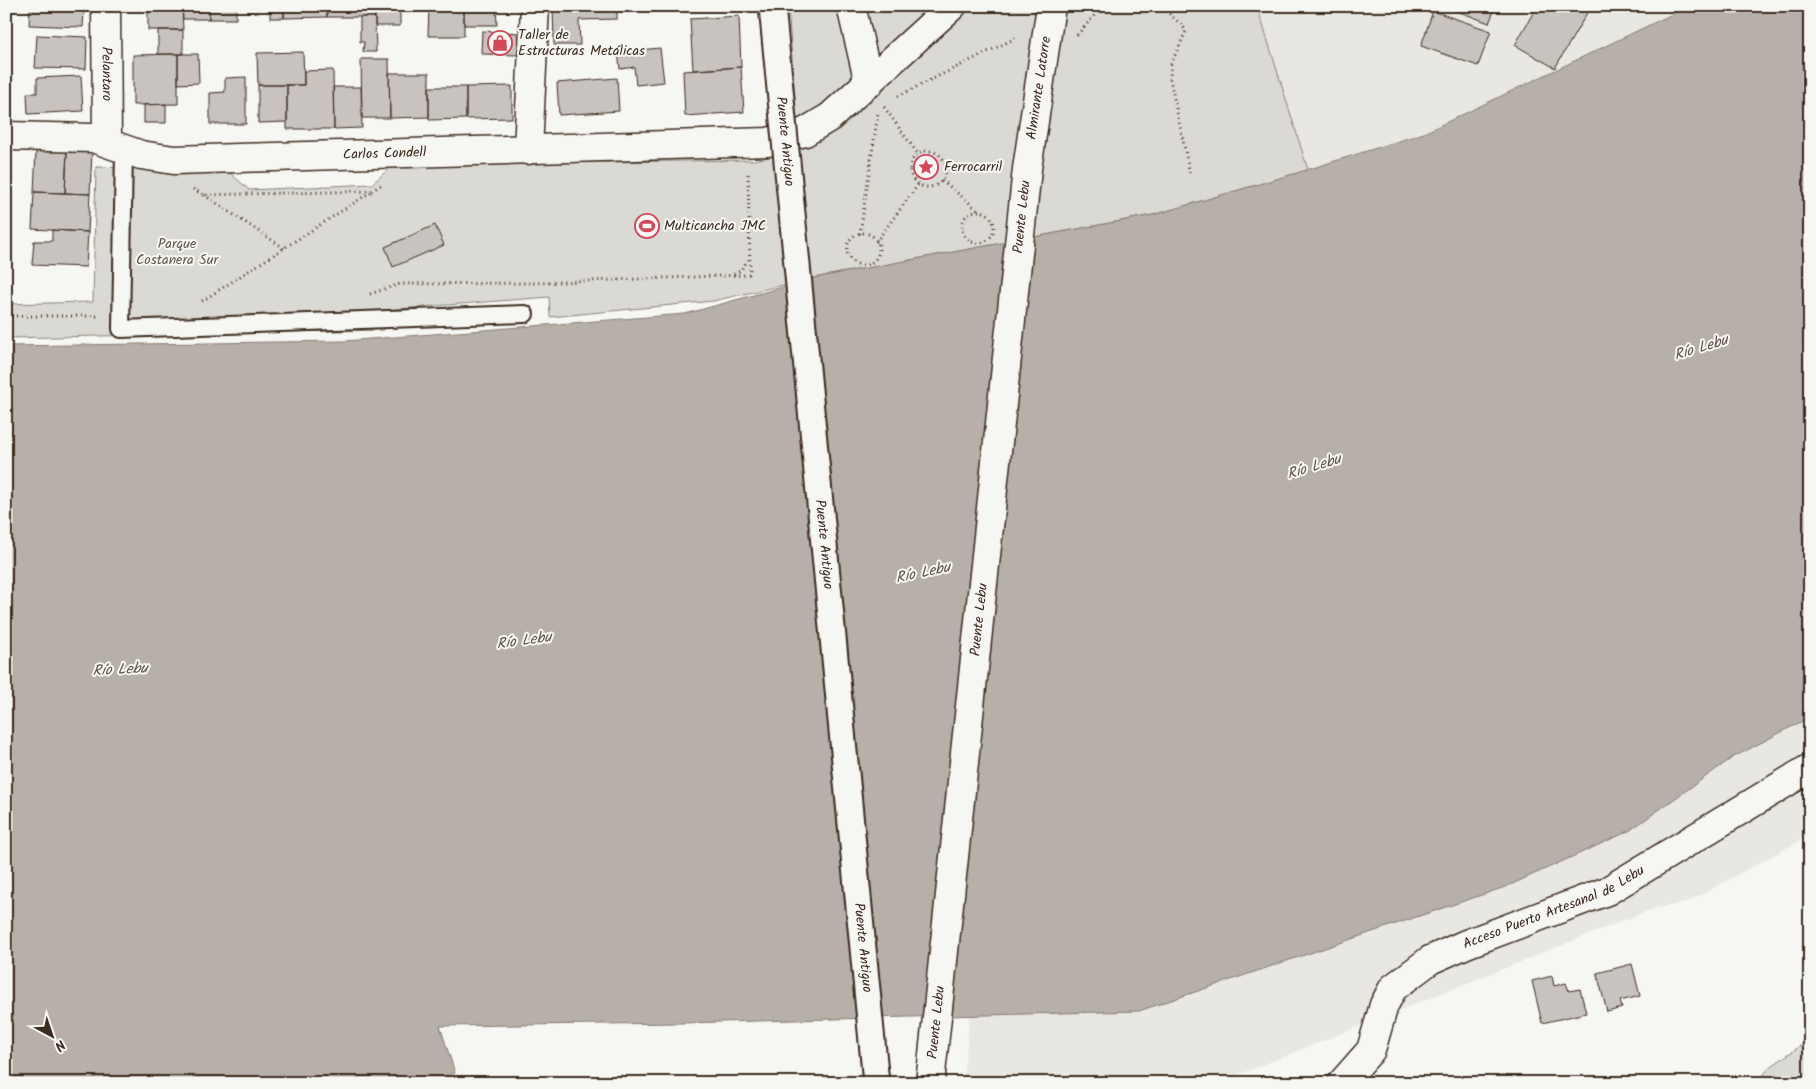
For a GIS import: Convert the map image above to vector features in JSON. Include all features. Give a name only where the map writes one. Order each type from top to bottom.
[{"type":"street","name":"Pelantaro","points":[[106,6],[116,146]]},
{"type":"street","points":[[528,150],[535,6]]},
{"type":"street","name":"Puente Antiguo","points":[[772,6],[876,1083]]},
{"type":"street","points":[[851,6],[874,92]]},
{"type":"street","name":"Carlos Condell","points":[[6,136],[82,137],[116,146],[142,156],[174,160],[758,143],[805,132],[874,92],[952,6]]},
{"type":"street","name":"Almirante Latorre","points":[[1027,169],[1050,14]]},
{"type":"street","name":"Puente Lebu","points":[[931,1076],[1027,169]]},
{"type":"street","name":"Acceso Puerto Artesanal de Lebu","points":[[1342,1083],[1371,1050],[1384,1005],[1393,988],[1430,960],[1466,944],[1607,891],[1810,768]]},
{"type":"lane","points":[[116,146],[121,329],[526,314]]},
{"type":"path","points":[[1163,6],[1175,22],[1182,24],[1186,32],[1171,64],[1170,79],[1190,174]]},
{"type":"path","points":[[874,92],[905,95],[1050,14]]},
{"type":"path","points":[[874,92],[918,154]]},
{"type":"path","points":[[860,234],[874,92]]},
{"type":"path","points":[[749,257],[746,264],[733,274],[749,274],[758,143]]},
{"type":"path","points":[[929,152],[940,156],[946,166],[942,180],[930,188],[918,185],[914,181],[910,170],[918,154],[929,152]]},
{"type":"path","points":[[942,180],[980,211],[989,215],[994,229],[985,242],[974,242],[965,236],[962,226],[970,213],[980,211]]},
{"type":"path","points":[[876,242],[918,185]]},
{"type":"path","points":[[195,305],[371,192]]},
{"type":"path","points":[[204,195],[284,248]]},
{"type":"path","points":[[860,234],[870,235],[876,242],[878,252],[874,260],[864,265],[858,264],[850,258],[847,248],[851,238],[860,234]]},
{"type":"shaded area","points":[[1257,6],[1689,6],[1424,133],[1308,170]]},
{"type":"shaded area","points":[[1810,717],[1810,835],[1686,903],[1655,908],[1235,1076],[963,1079],[970,1015],[1139,1011],[1732,758]]},
{"type":"green space","name":"Parque Costanera Sur","points":[[788,6],[1257,6],[1308,170],[1153,215],[819,277],[713,301],[550,317],[549,297],[384,310],[384,330],[6,338],[6,304],[93,302],[96,167],[228,171],[249,190],[372,184],[393,165],[754,160],[799,151]]},
{"type":"green space","points":[[1810,1039],[1810,1083],[1757,1083],[1769,1068]]},
{"type":"water","name":"Río Lebu","points":[[1689,6],[1810,6],[1810,717],[1732,758],[1629,831],[1508,886],[1139,1011],[682,1023],[440,1026],[455,1073],[432,1083],[6,1083],[6,346],[344,341],[685,314],[819,277],[1153,215],[1297,173],[1424,133]]},
{"type":"building","points":[[30,6],[74,6],[74,10],[84,10],[83,27],[29,25]]},
{"type":"building","points":[[136,6],[182,6],[183,30],[148,30],[148,8],[136,8]]},
{"type":"building","points":[[182,6],[209,6],[209,19],[183,19]]},
{"type":"building","points":[[209,6],[236,6],[236,19],[209,19]]},
{"type":"building","points":[[270,6],[284,6],[284,18],[270,18]]},
{"type":"building","points":[[284,6],[327,6],[327,17],[284,18]]},
{"type":"building","points":[[327,6],[375,6],[375,17],[327,17]]},
{"type":"building","points":[[375,6],[400,6],[400,26],[375,26]]},
{"type":"building","points":[[429,6],[464,6],[464,36],[428,36]]},
{"type":"building","points":[[464,6],[496,6],[497,25],[464,25]]},
{"type":"building","points":[[553,6],[617,6],[617,19],[579,20],[580,45],[554,45]]},
{"type":"building","points":[[633,6],[675,6],[676,9],[633,10]]},
{"type":"building","points":[[701,6],[742,6],[701,10]]},
{"type":"building","points":[[1444,6],[1496,6],[1489,23]]},
{"type":"building","points":[[1537,6],[1591,6],[1555,68],[1515,45]]},
{"type":"building","points":[[1433,11],[1491,31],[1478,66],[1421,46]]},
{"type":"building","points":[[739,16],[741,67],[693,70],[690,19]]},
{"type":"building","points":[[360,17],[375,17],[376,52],[363,52],[364,42],[360,42]]},
{"type":"building","points":[[158,30],[183,30],[183,54],[158,54]]},
{"type":"building","name":"Taller de Estructuras Metálicas","points":[[482,31],[519,33],[518,55],[481,54]]},
{"type":"building","points":[[37,35],[87,37],[86,69],[35,68]]},
{"type":"building","points":[[660,48],[664,82],[636,85],[634,67],[620,69],[618,52]]},
{"type":"building","points":[[303,52],[304,85],[258,85],[257,53]]},
{"type":"building","points":[[178,54],[198,54],[199,83],[178,84]]},
{"type":"building","points":[[178,54],[178,104],[133,105],[133,55]]},
{"type":"building","points":[[361,59],[389,59],[390,118],[362,118]]},
{"type":"building","points":[[741,67],[744,112],[685,116],[683,71]]},
{"type":"building","points":[[333,70],[334,129],[287,129],[287,85],[304,85],[304,71]]},
{"type":"building","points":[[389,73],[429,73],[429,117],[390,118]]},
{"type":"building","points":[[81,76],[83,111],[28,114],[27,93],[37,93],[37,78]]},
{"type":"building","points":[[246,77],[246,124],[210,124],[210,93],[225,92],[225,78]]},
{"type":"building","points":[[617,78],[619,111],[559,115],[557,83]]},
{"type":"building","points":[[258,85],[287,85],[287,122],[258,123]]},
{"type":"building","points":[[512,86],[512,118],[466,119],[466,87]]},
{"type":"building","points":[[333,87],[361,87],[362,128],[334,129]]},
{"type":"building","points":[[429,87],[466,87],[466,119],[429,120]]},
{"type":"building","points":[[166,104],[166,123],[144,123],[144,105]]},
{"type":"building","points":[[36,150],[67,152],[65,193],[34,192]]},
{"type":"building","points":[[67,152],[92,152],[90,194],[65,193]]},
{"type":"building","points":[[34,192],[90,194],[88,232],[32,229]]},
{"type":"building","points":[[435,225],[444,245],[393,267],[385,247]]},
{"type":"building","points":[[52,230],[88,232],[86,267],[32,265],[34,241],[52,241]]},
{"type":"building","points":[[1632,964],[1640,996],[1620,1001],[1622,1008],[1607,1012],[1597,973]]},
{"type":"building","points":[[1552,976],[1554,986],[1566,983],[1569,991],[1580,989],[1586,1013],[1542,1023],[1532,981]]},
{"type":"place","name":"Taller de Estructuras Metálicas","points":[[500,43]]},
{"type":"place","name":"Ferrocarril","points":[[926,167]]},
{"type":"place","name":"Multicancha JMC","points":[[647,226]]}]
